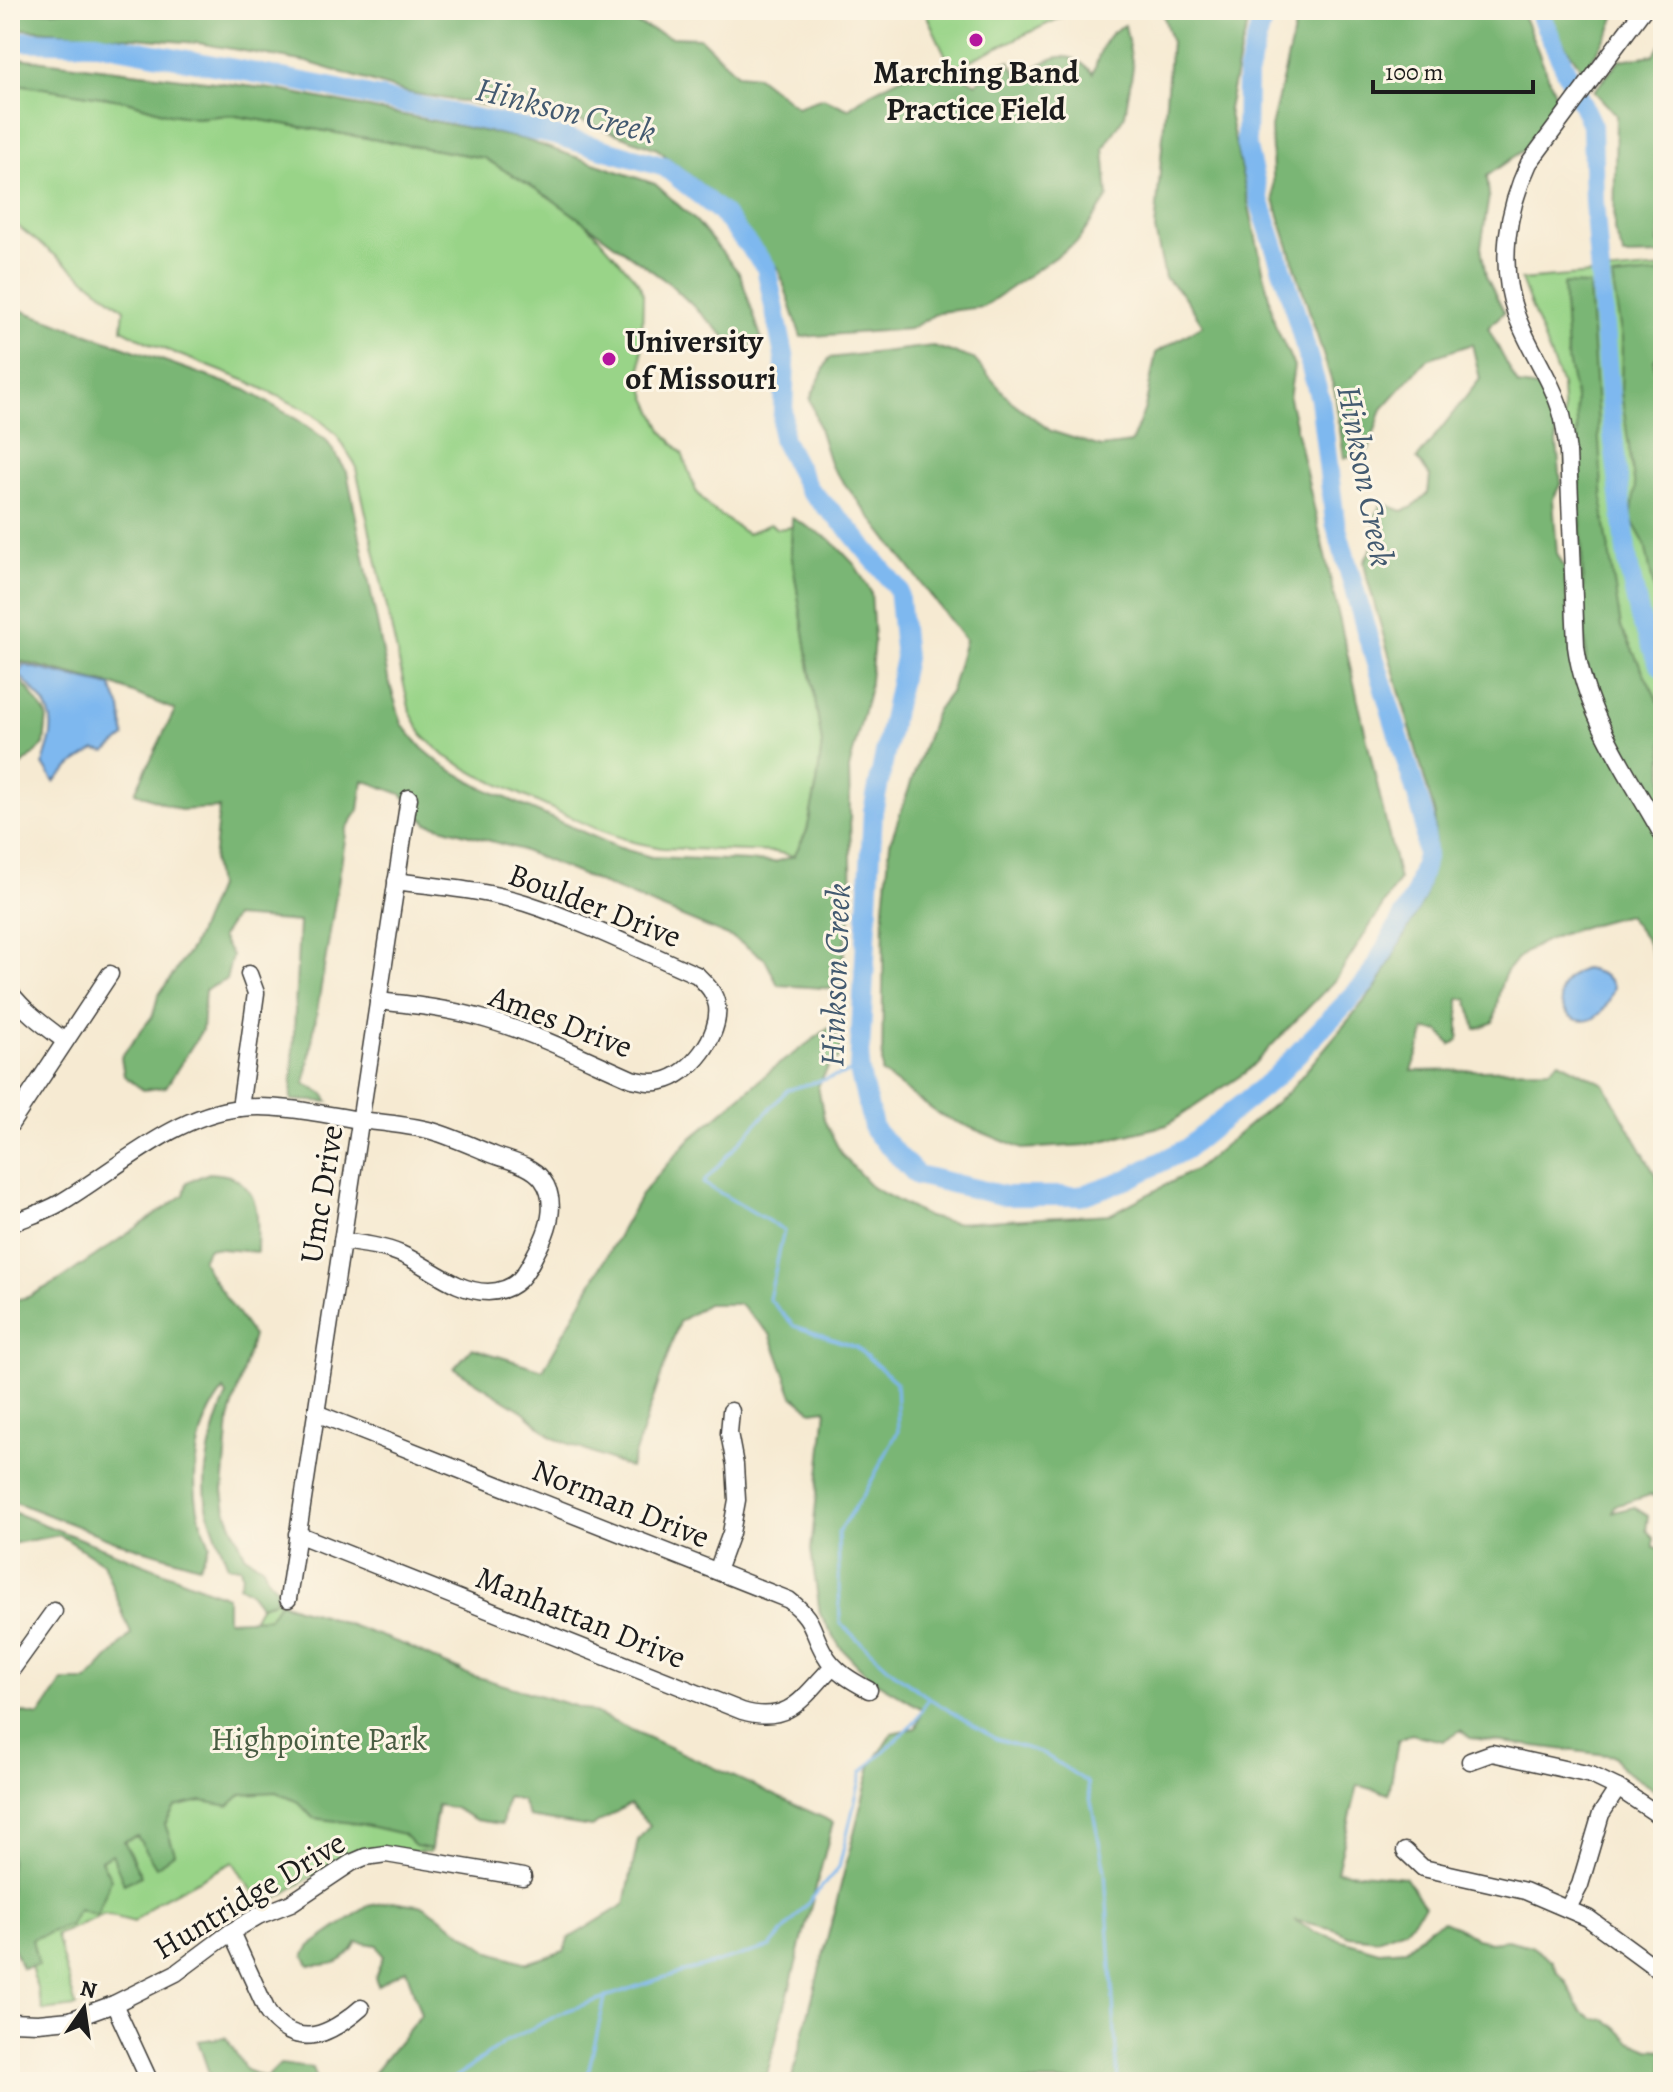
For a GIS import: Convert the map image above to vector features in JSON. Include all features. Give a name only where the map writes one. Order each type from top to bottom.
[{"type":"street","points":[[1643,10],[1529,163],[1510,217],[1506,263],[1516,314],[1562,414],[1568,452],[1579,669],[1605,732],[1663,836]]},
{"type":"street","name":"Umc Drive","points":[[288,1599],[409,798]]},
{"type":"street","name":"Boulder Drive","points":[[396,881],[490,894],[523,903],[559,915],[697,975],[711,990],[717,1006],[716,1028],[710,1043]]},
{"type":"street","points":[[10,1125],[110,974]]},
{"type":"street","points":[[240,1108],[256,993],[249,974]]},
{"type":"street","points":[[10,992],[37,1021],[65,1041]]},
{"type":"street","name":"Ames Drive","points":[[378,1001],[445,1009],[489,1020],[632,1079],[649,1083],[666,1081],[685,1069],[710,1043]]},
{"type":"street","points":[[10,1224],[58,1204],[179,1128],[207,1115],[240,1108],[280,1107],[432,1131],[526,1167],[540,1176],[548,1188],[552,1205],[550,1221],[521,1280],[492,1292],[462,1287],[402,1254],[376,1245],[342,1241]]},
{"type":"street","points":[[717,1571],[731,1533],[737,1500],[729,1433],[731,1411]]},
{"type":"street","name":"Norman Drive","points":[[316,1413],[789,1600],[802,1610],[812,1624],[823,1653],[833,1666],[869,1690]]},
{"type":"street","name":"Manhattan Drive","points":[[297,1534],[756,1716],[771,1716],[798,1704],[833,1666]]},
{"type":"street","points":[[10,1672],[54,1611]]},
{"type":"street","points":[[1470,1761],[1492,1753],[1591,1775],[1618,1788],[1663,1818]]},
{"type":"street","points":[[1568,1908],[1580,1885],[1601,1814],[1618,1788]]},
{"type":"street","points":[[1405,1851],[1423,1868],[1525,1891],[1568,1908],[1588,1918],[1663,1973]]},
{"type":"street","name":"Huntridge Drive","points":[[10,2022],[70,2020],[114,2004],[176,1973],[231,1932],[258,1916],[291,1903],[365,1857],[386,1854],[523,1877]]},
{"type":"street","points":[[231,1932],[268,2013],[286,2030],[298,2035],[322,2035],[345,2022],[361,2008]]},
{"type":"street","points":[[114,2004],[150,2082]]},
{"type":"green space","points":[[333,10],[414,14],[421,10],[602,10],[670,37],[700,38],[737,74],[757,76],[797,107],[823,98],[848,109],[870,93],[908,74],[946,66],[976,84],[991,65],[1010,61],[1019,79],[1047,61],[1064,57],[1083,64],[1093,73],[1107,39],[1125,25],[1133,67],[1125,115],[1104,148],[1108,197],[1078,241],[983,307],[939,312],[910,329],[801,337],[779,270],[725,204],[657,149],[544,107],[490,106],[409,93],[307,62],[198,43],[10,28],[10,12]]},
{"type":"green space","name":"Marching Band Practice Field","points":[[924,10],[1077,10],[952,69]]},
{"type":"green space","points":[[1162,10],[1252,10],[1228,109],[1275,325],[1294,366],[1289,398],[1399,880],[1337,978],[1246,1072],[1167,1125],[1087,1145],[1022,1149],[940,1115],[882,1073],[884,907],[890,843],[936,711],[951,691],[965,640],[831,466],[810,399],[829,358],[933,346],[974,359],[1011,401],[1051,431],[1101,447],[1131,443],[1145,408],[1156,353],[1203,325],[1183,295],[1165,278],[1155,230],[1171,41]]},
{"type":"green space","points":[[1299,10],[1518,10],[1525,19],[1559,103],[1535,142],[1487,176],[1489,196],[1481,247],[1486,276],[1504,312],[1488,328],[1518,385],[1545,389],[1554,412],[1561,483],[1553,499],[1557,553],[1564,567],[1572,666],[1642,791],[1586,663],[1576,399],[1567,355],[1563,284],[1589,285],[1604,519],[1621,627],[1663,711],[1663,981],[1647,941],[1627,915],[1576,929],[1539,944],[1511,965],[1501,984],[1494,1022],[1476,1029],[1467,999],[1459,999],[1459,1039],[1451,1045],[1439,1031],[1425,1030],[1412,1071],[1550,1069],[1559,1061],[1604,1084],[1656,1176],[1663,1201],[1663,1498],[1650,1495],[1615,1506],[1613,1512],[1634,1507],[1648,1516],[1646,1530],[1654,1538],[1654,1547],[1663,1549],[1663,1792],[1656,1791],[1622,1769],[1615,1756],[1470,1738],[1461,1730],[1443,1741],[1411,1734],[1398,1741],[1389,1794],[1358,1785],[1337,1871],[1405,1877],[1425,1906],[1405,1929],[1377,1939],[1349,1936],[1334,1929],[1294,1920],[1315,1932],[1379,1951],[1406,1949],[1429,1928],[1443,1921],[1476,1939],[1490,1942],[1507,1940],[1531,1946],[1552,1961],[1581,2011],[1615,2026],[1630,2041],[1649,2049],[1663,2050],[1663,2082],[791,2082],[871,1766],[892,1733],[916,1728],[922,1709],[871,1679],[840,1647],[820,1614],[811,1550],[826,1409],[812,1411],[793,1396],[770,1334],[739,1304],[707,1304],[679,1322],[630,1468],[553,1438],[524,1412],[454,1368],[472,1348],[543,1370],[642,1193],[688,1141],[775,1067],[833,1025],[843,1055],[829,1066],[818,1086],[824,1120],[842,1155],[873,1188],[928,1217],[954,1223],[1111,1214],[1198,1168],[1289,1091],[1377,986],[1424,899],[1434,858],[1435,815],[1364,561],[1381,532],[1372,520],[1382,503],[1402,511],[1413,507],[1428,493],[1430,476],[1417,459],[1480,379],[1472,344],[1427,359],[1382,409],[1369,449],[1344,458],[1335,392],[1274,200],[1271,127]]},
{"type":"green space","points":[[1548,10],[1616,10],[1610,31],[1584,72],[1553,28]]},
{"type":"green space","points":[[1663,42],[1663,99],[1659,102],[1662,173],[1658,244],[1663,244],[1663,255],[1624,256],[1614,231],[1616,115],[1594,91],[1620,60],[1653,55]]},
{"type":"green space","points":[[10,57],[279,90],[523,139],[655,184],[697,222],[740,274],[763,343],[737,348],[670,284],[549,197],[484,158],[230,115],[196,118],[169,114],[127,101],[10,83]]},
{"type":"green space","points":[[19,84],[127,101],[169,114],[196,118],[230,115],[484,158],[549,197],[589,226],[639,283],[643,295],[641,376],[647,398],[663,432],[682,453],[696,491],[709,507],[747,534],[770,524],[778,529],[792,527],[791,552],[822,743],[807,831],[794,856],[775,852],[662,848],[633,842],[594,828],[478,775],[445,756],[424,737],[410,712],[355,464],[336,434],[312,413],[249,382],[149,343],[122,329],[124,309],[10,220],[10,90]]},
{"type":"green space","points":[[1663,268],[1663,835],[1577,660],[1562,386],[1521,280]]},
{"type":"green space","points":[[1663,273],[1663,348],[1654,361],[1663,444],[1663,602],[1655,594],[1645,544],[1631,519],[1635,488],[1621,392],[1622,339],[1612,278]]},
{"type":"green space","points":[[10,303],[23,311],[246,390],[326,440],[347,472],[388,678],[402,724],[422,748],[441,764],[479,786],[617,847],[651,857],[775,862],[794,856],[807,831],[822,743],[791,552],[792,518],[831,540],[855,565],[871,592],[874,640],[869,691],[849,769],[852,904],[838,989],[778,985],[765,959],[733,938],[519,849],[427,823],[401,794],[363,780],[359,810],[347,828],[305,1084],[324,1094],[329,1102],[291,1100],[299,922],[234,917],[221,937],[232,956],[226,980],[205,990],[202,1030],[166,1087],[143,1090],[124,1076],[121,1057],[153,1015],[158,996],[192,947],[217,887],[213,861],[219,808],[180,810],[135,792],[175,710],[116,686],[22,662],[13,673],[47,716],[44,745],[21,766],[10,744]]},
{"type":"green space","points":[[209,1173],[231,1177],[243,1185],[250,1192],[256,1210],[257,1252],[209,1248],[202,1259],[253,1336],[229,1420],[223,1491],[226,1511],[245,1555],[263,1567],[268,1579],[277,1588],[275,1601],[260,1605],[249,1591],[239,1585],[242,1577],[240,1567],[228,1566],[207,1506],[207,1464],[217,1420],[227,1395],[224,1390],[207,1418],[198,1450],[196,1499],[210,1545],[199,1566],[115,1541],[10,1500],[10,1301],[28,1297],[60,1280],[184,1195],[187,1182]]},
{"type":"green space","points":[[10,1511],[227,1597],[227,1620],[269,1618],[279,1603],[322,1615],[405,1645],[461,1672],[588,1710],[833,1822],[765,2082],[366,2082],[421,2015],[406,1969],[378,1985],[375,1978],[383,1956],[377,1945],[357,1942],[348,1955],[332,1964],[309,1965],[304,1955],[310,1946],[368,1906],[392,1901],[424,1906],[491,1952],[527,1963],[564,1951],[568,1939],[625,1904],[638,1840],[650,1825],[630,1804],[591,1827],[529,1817],[522,1801],[507,1797],[502,1824],[476,1820],[454,1808],[437,1805],[431,1849],[415,1846],[403,1834],[313,1818],[298,1802],[276,1792],[242,1794],[229,1806],[201,1801],[175,1807],[165,1824],[175,1853],[156,1867],[137,1836],[124,1841],[141,1876],[124,1884],[112,1854],[101,1860],[111,1879],[97,1915],[78,1909],[70,1925],[32,1939],[38,1965],[22,1968],[10,1946],[10,1710],[39,1716],[63,1681],[87,1681],[131,1634],[103,1563],[60,1535],[10,1544]]},
{"type":"green space","name":"Highpointe Park","points":[[266,1596],[461,1670],[430,1852],[358,1849],[263,1906],[233,1862],[157,1902],[134,1922],[104,1914],[56,1935],[76,2007],[43,2011],[10,1888],[10,1869],[223,1674]]},
{"type":"green space","points":[[226,2037],[246,2070],[266,2078],[280,2064],[312,2068],[317,2082],[212,2082],[198,2041]]},
{"type":"water","points":[[23,665],[111,686],[121,708],[125,737],[106,752],[95,750],[54,782],[43,764],[50,738],[50,716],[38,694],[19,675]]},
{"type":"water","points":[[1584,969],[1602,974],[1614,987],[1604,1009],[1592,1019],[1579,1020],[1569,1015],[1562,1005],[1561,992],[1567,979]]},
{"type":"waterway","name":"Hinkson Creek","points":[[10,41],[97,43],[319,85],[554,135],[665,167],[721,212],[766,267],[785,360],[782,438],[809,490],[846,526],[898,589],[905,658],[873,811],[859,1070],[874,1130],[917,1175],[1005,1196],[1080,1196],[1128,1179],[1186,1149],[1274,1078],[1368,980],[1415,895],[1426,857],[1424,818],[1335,522],[1320,399],[1260,202],[1246,144],[1247,75],[1265,10]]},
{"type":"waterway","name":"Hinkson Creek","points":[[1538,10],[1592,126],[1594,201],[1612,425],[1628,564],[1640,618],[1663,668]]},
{"type":"waterway","points":[[449,2082],[505,2042],[566,2011],[652,1981],[770,1947],[839,1867],[862,1772],[914,1723],[929,1698],[892,1671],[840,1623],[838,1533],[866,1491],[898,1431],[896,1382],[856,1347],[794,1326],[769,1299],[784,1230],[703,1183],[787,1090],[859,1070]]},
{"type":"waterway","points":[[927,1697],[994,1738],[1044,1754],[1087,1782],[1105,1871],[1118,2082]]},
{"type":"waterway","points":[[586,2082],[605,1998]]},
{"type":"place","name":"Marching Band Practice Field","points":[[976,40]]},
{"type":"place","name":"University of Missouri","points":[[609,359]]}]
